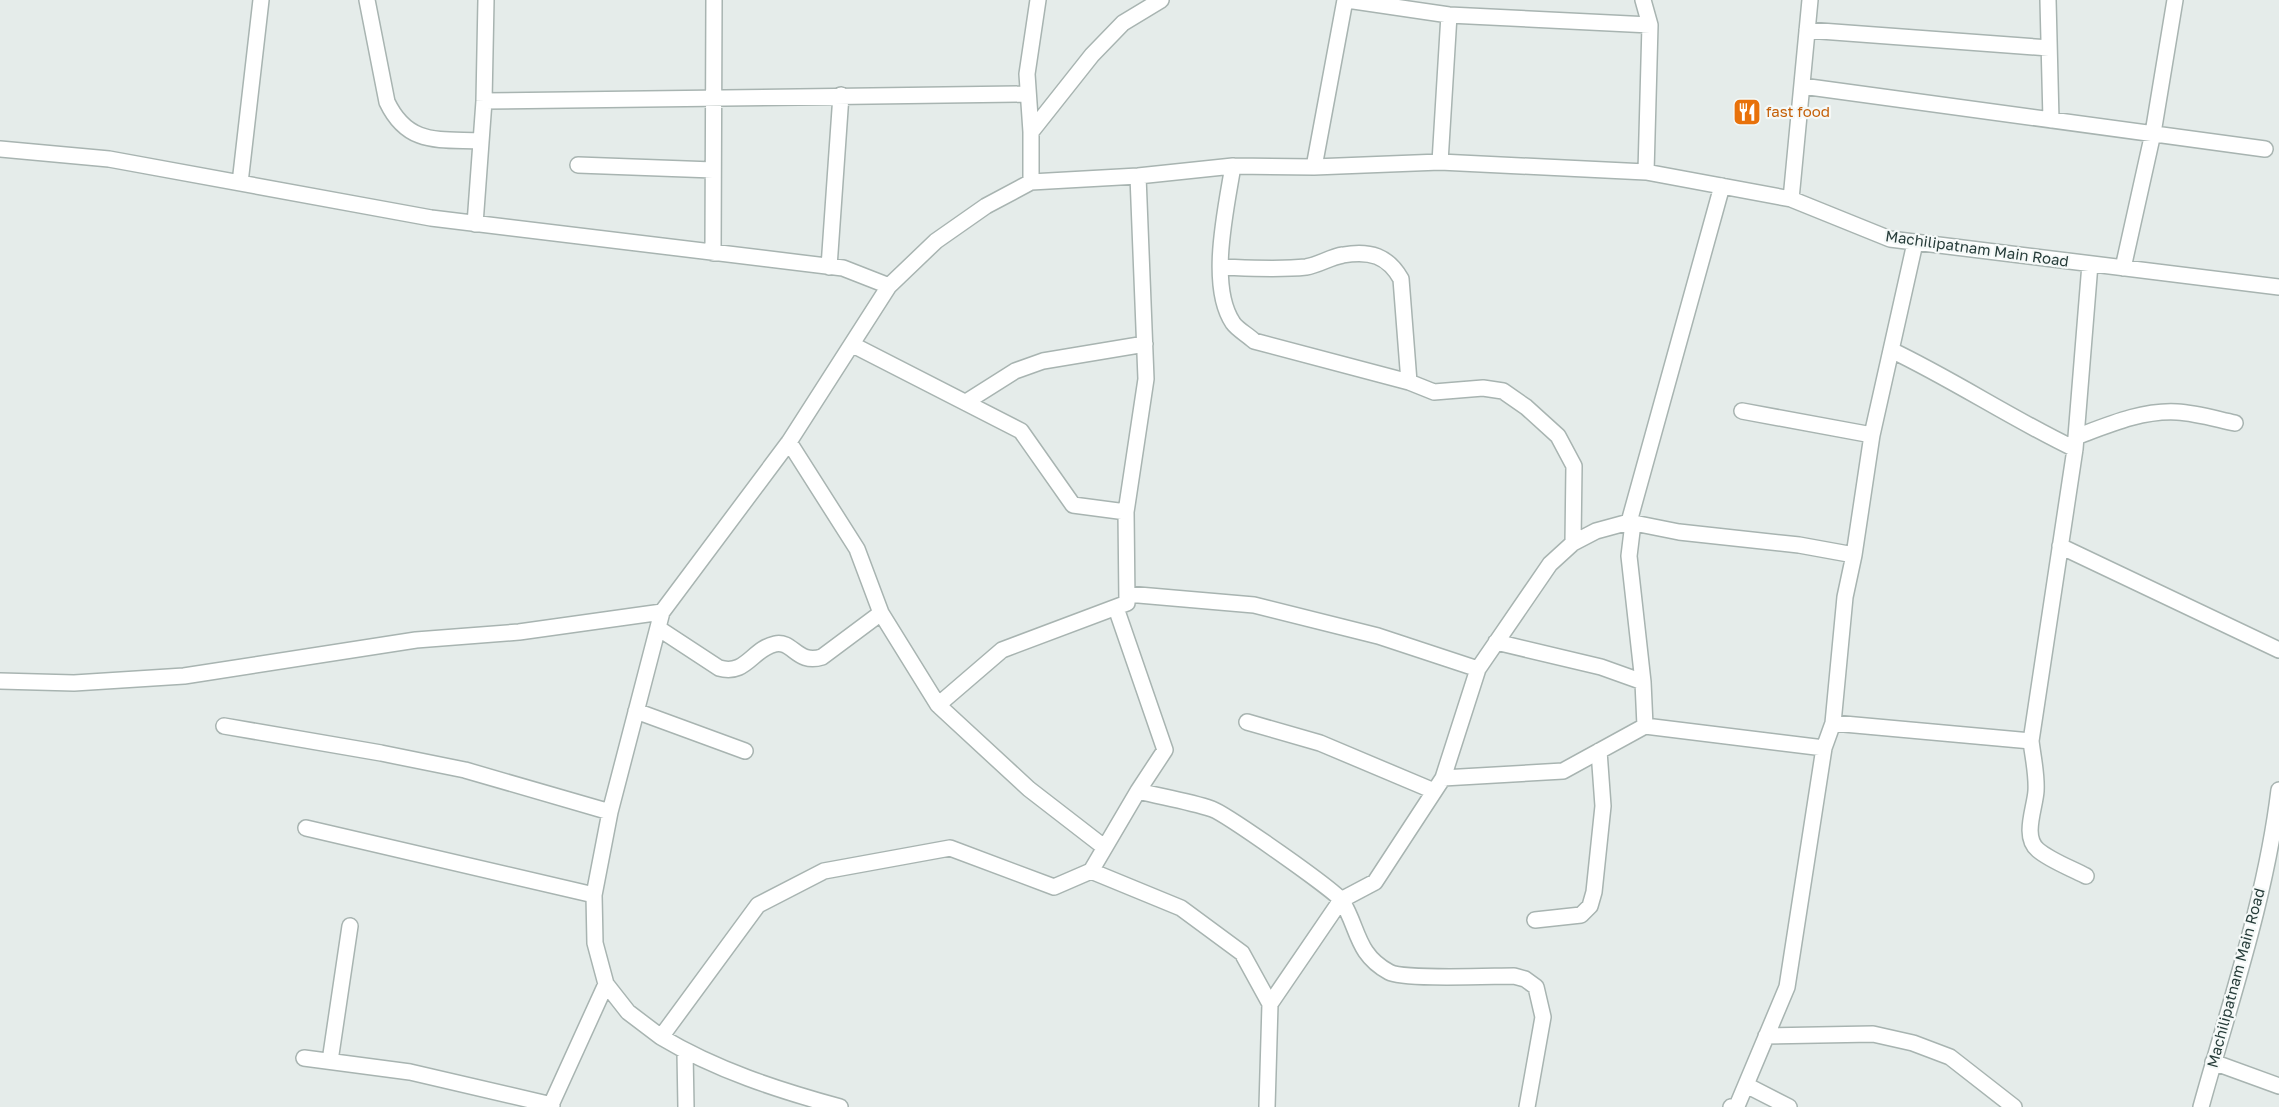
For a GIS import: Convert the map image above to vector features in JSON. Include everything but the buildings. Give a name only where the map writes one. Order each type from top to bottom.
[{"type":"street","points":[[240,183],[261,0]]},
{"type":"street","points":[[367,0],[387,102],[393,116],[408,130],[423,138],[482,141]]},
{"type":"street","points":[[475,224],[484,101],[486,0]]},
{"type":"street","points":[[713,253],[714,0]]},
{"type":"street","points":[[840,1107],[777,1089],[685,1052],[661,1038],[628,1012],[606,984],[595,943],[594,895],[610,812],[662,612],[789,442],[889,286],[936,241],[986,206],[1031,182],[1031,132],[1027,74],[1038,0]]},
{"type":"street","points":[[1031,132],[1092,55],[1123,23],[1161,0]]},
{"type":"street","points":[[1314,167],[1346,0],[1449,15],[1650,25]]},
{"type":"street","points":[[1644,0],[1650,25],[1646,172]]},
{"type":"street","points":[[1791,199],[1810,0]]},
{"type":"street","points":[[2048,0],[2051,120]]},
{"type":"street","points":[[2123,268],[2152,134],[2175,0]]},
{"type":"street","points":[[1440,162],[1449,15]]},
{"type":"street","points":[[1807,30],[2049,48]]},
{"type":"street","points":[[1802,86],[2265,149]]},
{"type":"street","points":[[484,101],[1028,94]]},
{"type":"street","points":[[829,267],[841,95]]},
{"type":"street","points":[[0,149],[109,159],[431,218],[829,267],[863,275],[889,286]]},
{"type":"street","name":"Machilipatnam Main Road","points":[[1031,182],[1138,176],[1233,166],[1314,167],[1440,162],[1646,172],[1791,199],[1890,239],[2279,287]]},
{"type":"street","points":[[578,165],[713,170]]},
{"type":"street","points":[[1233,166],[1223,229],[1221,289],[1224,305],[1234,324],[1254,341],[1409,382],[1434,392],[1483,388],[1503,391],[1526,407],[1558,436],[1574,466],[1573,543]]},
{"type":"street","points":[[938,705],[1002,650],[1127,604],[1126,512],[1146,379],[1138,176]]},
{"type":"street","points":[[1645,726],[1643,682],[1629,556],[1631,522],[1722,186]]},
{"type":"street","points":[[1732,1107],[1737,1106],[1787,987],[1824,748],[1832,723],[1845,597],[1854,555],[1872,435],[1915,243]]},
{"type":"street","points":[[1222,267],[1308,267],[1343,255],[1382,257],[1393,266],[1402,280],[1409,382]]},
{"type":"street","points":[[2086,876],[2037,850],[2032,842],[2030,828],[2036,791],[2031,741],[2076,443],[2090,264]]},
{"type":"street","points":[[853,344],[1020,431],[1072,505],[1126,512]]},
{"type":"street","points":[[966,402],[1015,371],[1043,361],[1145,344]]},
{"type":"street","points":[[1891,350],[1958,384],[2038,431],[2076,443],[2119,421],[2150,414],[2178,412],[2234,422]]},
{"type":"street","points":[[1742,411],[1872,435]]},
{"type":"street","points":[[789,442],[857,549],[881,613],[938,705],[1029,789],[1104,847]]},
{"type":"street","points":[[1270,1004],[1341,900],[1376,882],[1439,785],[1478,669],[1550,564],[1573,543],[1596,531],[1631,522],[1679,532],[1798,545],[1854,555]]},
{"type":"street","points":[[2060,546],[2279,650]]},
{"type":"street","points":[[1127,594],[1254,605],[1378,636],[1478,669]]},
{"type":"street","points":[[661,1038],[758,905],[824,871],[950,848],[1054,887],[1091,871],[1138,791],[1165,750],[1116,608]]},
{"type":"street","points":[[0,681],[74,683],[184,676],[416,640],[519,632],[662,612]]},
{"type":"street","points":[[658,628],[720,668],[730,671],[739,668],[764,648],[776,643],[785,644],[804,658],[812,660],[822,657],[881,613]]},
{"type":"street","points":[[1496,642],[1601,667],[1643,682]]},
{"type":"street","points":[[636,711],[746,752]]},
{"type":"street","points":[[1246,722],[1320,743],[1439,785],[1563,771],[1645,726],[1824,748]]},
{"type":"street","points":[[1832,723],[2031,741]]},
{"type":"street","points":[[224,726],[381,753],[464,770],[610,812]]},
{"type":"street","points":[[1535,920],[1581,915],[1590,906],[1594,892],[1603,806],[1599,751]]},
{"type":"street","name":"Machilipatnam Main Road","points":[[2201,1107],[2213,1062],[2272,877],[2279,790]]},
{"type":"street","points":[[1138,791],[1214,810],[1282,854],[1341,900],[1360,946],[1373,961],[1391,973],[1409,975],[1514,976],[1525,979],[1536,987],[1543,1017],[1527,1107]]},
{"type":"street","points":[[306,828],[594,895]]},
{"type":"street","points":[[1091,871],[1181,908],[1242,953],[1270,1004],[1267,1107]]},
{"type":"street","points":[[330,1061],[350,926]]},
{"type":"street","points":[[304,1058],[410,1072],[551,1106],[606,984]]},
{"type":"street","points":[[1766,1036],[1873,1034],[1913,1043],[1950,1057],[2014,1107]]},
{"type":"street","points":[[685,1052],[686,1107]]},
{"type":"street","points":[[2213,1062],[2279,1086]]},
{"type":"street","points":[[1746,1085],[1789,1107]]},
{"type":"place","name":"fast food","points":[[1747,112]]}]
